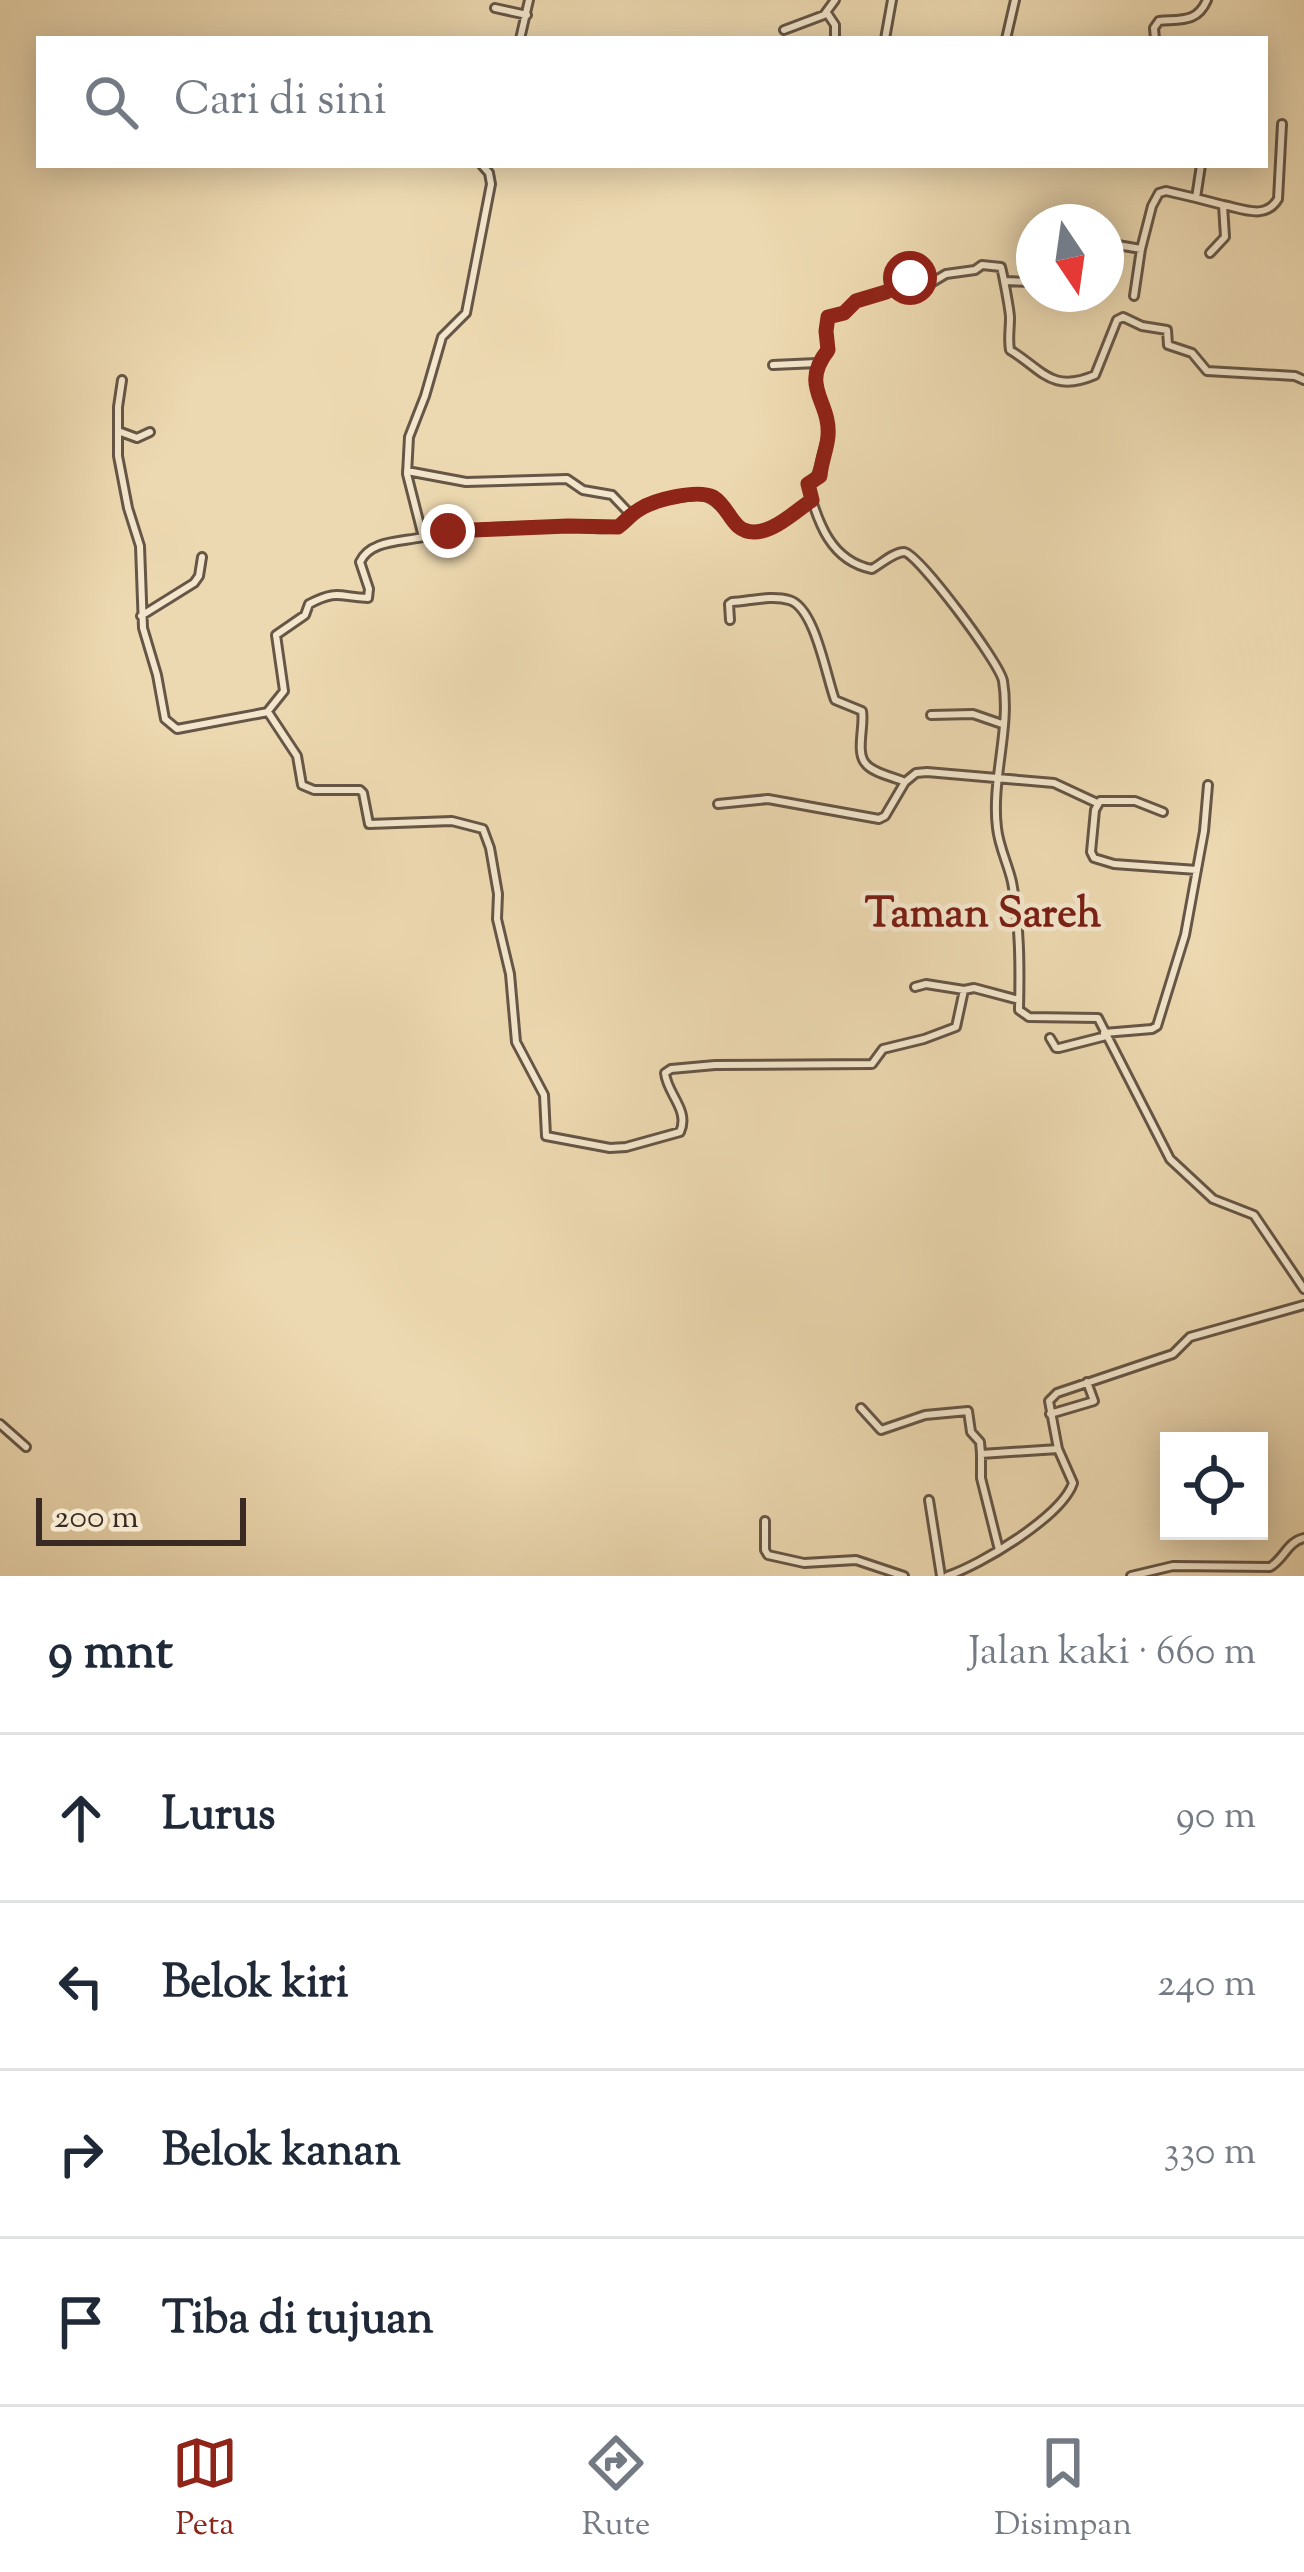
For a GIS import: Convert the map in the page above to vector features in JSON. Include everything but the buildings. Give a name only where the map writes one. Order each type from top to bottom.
[{"type":"street","points":[[521,36],[529,0]]},
{"type":"street","points":[[784,30],[827,13],[835,0]]},
{"type":"street","points":[[886,36],[892,0]]},
{"type":"street","points":[[1007,36],[1016,0]]},
{"type":"street","points":[[1155,36],[1159,21],[1193,18],[1207,0]]},
{"type":"street","points":[[495,8],[527,15]]},
{"type":"street","points":[[827,13],[835,25],[835,36]]},
{"type":"street","points":[[1134,296],[1141,249],[1159,193],[1264,212],[1278,199],[1282,124]]},
{"type":"street","points":[[423,537],[407,471],[409,437],[442,337],[466,313],[470,300],[490,184],[485,168]]},
{"type":"street","points":[[1196,198],[1201,168]]},
{"type":"street","points":[[1210,253],[1225,238],[1223,205]]},
{"type":"street","points":[[1124,246],[1141,249]]},
{"type":"street","points":[[1304,380],[1211,372],[1192,352],[1168,345],[1166,329],[1123,317],[1117,320],[1094,375],[1067,382],[1051,380],[1010,350],[1010,310],[1001,267],[986,264],[948,273],[931,284],[914,278],[902,280],[830,316],[828,350],[817,363],[817,389],[828,435],[819,477],[808,486],[836,552],[872,568],[908,552],[940,585],[1000,671],[1004,700],[997,834],[1017,913],[1019,1010],[1026,1017],[1095,1017],[1170,1159],[1214,1198],[1254,1215],[1304,1289]]},
{"type":"street","points":[[1004,281],[1016,281]]},
{"type":"street","points":[[773,365],[817,363]]},
{"type":"street","points":[[122,380],[118,456],[140,546],[141,616],[165,719],[174,728],[268,712],[284,691],[276,635],[305,615],[308,605],[328,595],[370,597],[360,562],[365,552],[380,545],[448,531],[618,527],[658,501],[704,495],[721,504],[735,524],[752,532],[772,527],[812,500]]},
{"type":"street","points":[[118,431],[137,438],[149,432]]},
{"type":"street","points":[[407,471],[466,482],[569,479],[583,490],[612,495],[631,515]]},
{"type":"street","points":[[141,616],[194,583],[200,576],[202,557]]},
{"type":"street","points":[[730,620],[732,602],[794,601],[812,627],[835,700],[862,711],[865,718],[863,762],[905,782]]},
{"type":"street","points":[[268,712],[296,756],[302,785],[314,790],[359,790],[369,824],[452,821],[483,829],[498,894],[497,919],[510,974],[516,1042],[544,1094],[546,1136],[626,1148],[680,1132],[683,1117],[665,1080],[668,1070],[715,1065],[872,1064],[883,1049],[956,1027],[964,990]]},
{"type":"street","points":[[932,715],[973,714],[1002,724]]},
{"type":"street","points":[[718,804],[768,799],[879,819],[905,782],[919,772],[1054,783],[1097,802],[1135,801],[1163,812]]},
{"type":"street","points":[[1050,1038],[1059,1048],[1157,1026],[1185,935],[1208,785]]},
{"type":"street","points":[[1097,802],[1090,843],[1094,858],[1197,870]]},
{"type":"street","points":[[915,987],[974,988],[1019,1000]]},
{"type":"street","points":[[928,1500],[944,1576],[989,1558],[1035,1526],[1070,1492],[1073,1483],[1050,1414],[1052,1396],[1173,1354],[1190,1336],[1304,1305]]},
{"type":"street","points":[[1050,1414],[1094,1402],[1087,1382]]},
{"type":"street","points":[[861,1408],[881,1430],[925,1415],[968,1411],[971,1432],[981,1444],[981,1478],[999,1550]]},
{"type":"street","points":[[0,1424],[26,1447]]},
{"type":"street","points":[[981,1454],[1058,1449]]},
{"type":"street","points":[[765,1521],[768,1556],[804,1563],[856,1560],[904,1576]]},
{"type":"street","points":[[1131,1576],[1173,1566],[1270,1567],[1292,1543],[1304,1538]]},
{"type":"district","name":"Taman Sareh","points":[[983,916]]},
{"type":"route","points":[[448,531],[618,527],[658,501],[704,495],[721,504],[743,530],[772,527],[812,500],[808,484],[820,476],[828,430],[816,379],[817,363],[828,350],[828,317],[910,278]]}]
